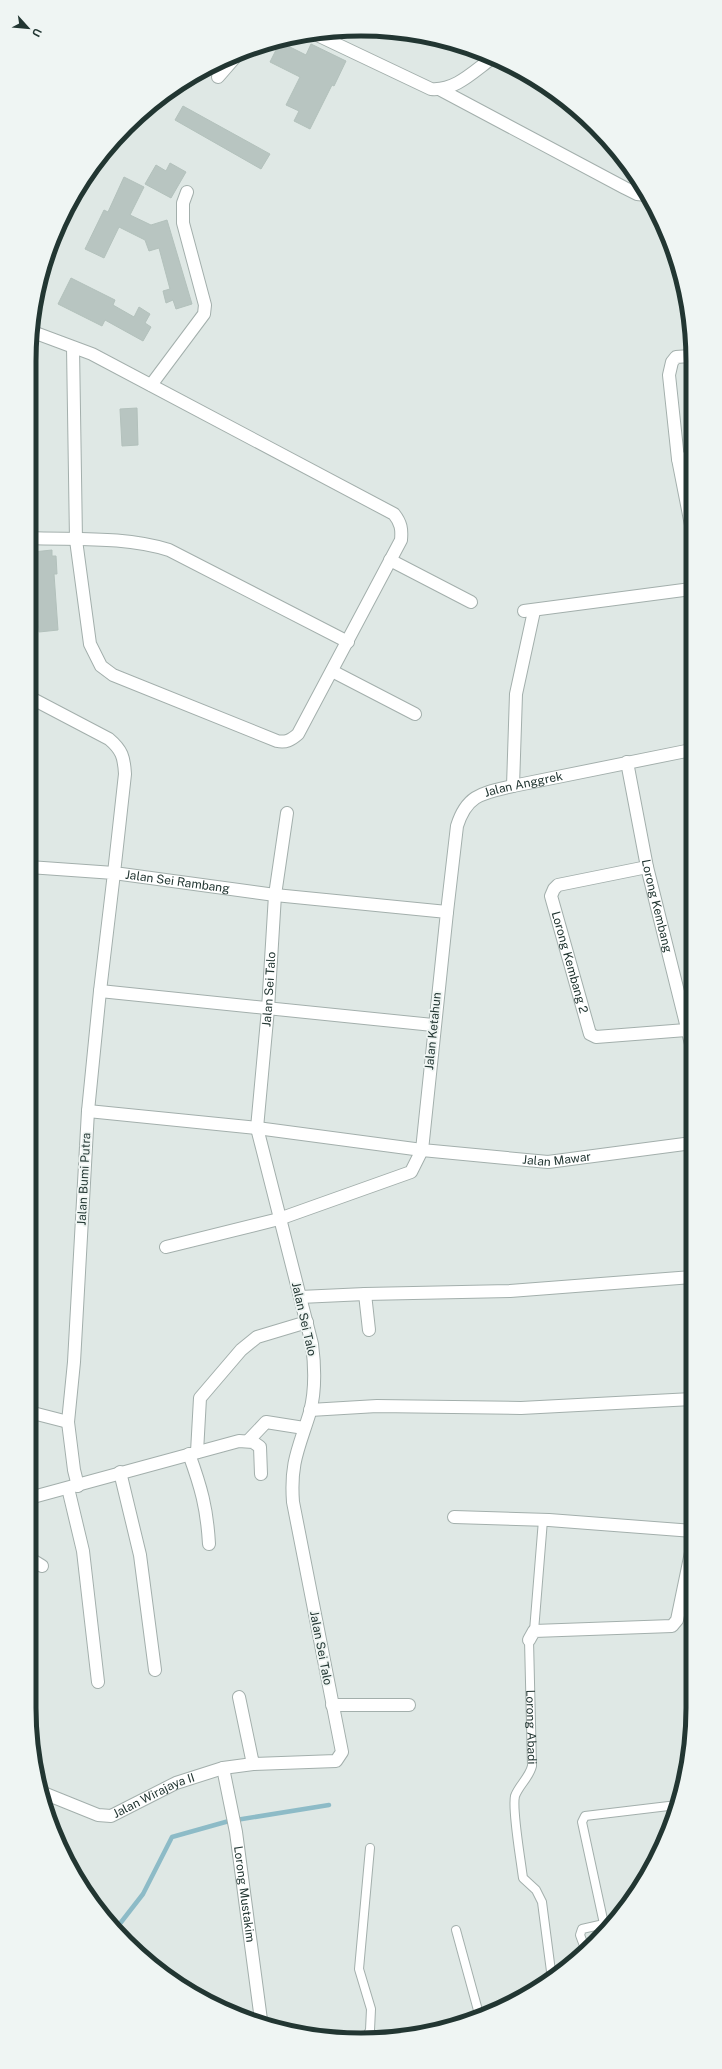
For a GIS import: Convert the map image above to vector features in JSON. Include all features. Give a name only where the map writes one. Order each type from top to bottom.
[{"type":"street","points":[[325,38],[431,89],[441,90],[639,194]]},
{"type":"street","points":[[441,90],[456,84],[488,62]]},
{"type":"street","points":[[218,77],[229,65]]},
{"type":"street","points":[[151,385],[204,314],[205,304],[182,215],[183,203],[187,192]]},
{"type":"street","points":[[38,334],[92,354],[394,514],[400,522],[402,531],[401,540],[298,734],[292,740],[284,742],[277,741],[113,675],[101,666],[90,644],[76,540],[73,347]]},
{"type":"street","points":[[686,356],[676,357],[672,362],[669,375],[678,459],[686,500]]},
{"type":"street","points":[[678,459],[686,458]]},
{"type":"street","points":[[36,538],[123,540],[148,544],[168,550],[348,642]]},
{"type":"street","points":[[390,560],[471,602]]},
{"type":"street","points":[[513,786],[516,694],[529,611],[686,590]]},
{"type":"street","points":[[332,671],[415,714]]},
{"type":"street","name":"Jalan Sei Rambang","points":[[36,701],[109,739],[120,748],[124,762],[125,774],[114,873],[275,895],[447,912]]},
{"type":"street","name":"Jalan Anggrek","points":[[447,912],[457,826],[461,813],[468,803],[475,797],[485,792],[686,751]]},
{"type":"street","name":"Lorong Kembang","points":[[627,762],[646,867],[686,1030]]},
{"type":"street","name":"Jalan Sei Talo","points":[[223,1768],[253,1764],[336,1762],[342,1752],[293,1502],[291,1479],[296,1452],[310,1410],[316,1375],[312,1344],[257,1128],[268,1009],[275,895],[287,813]]},
{"type":"street","points":[[36,867],[114,873]]},
{"type":"street","name":"Lorong Kembang 2","points":[[646,867],[558,885],[554,889],[551,896],[590,1034],[596,1037],[686,1030]]},
{"type":"street","name":"Jalan Bumi Putra","points":[[98,1682],[83,1551],[73,1487],[74,1470],[68,1422],[74,1362],[88,1111],[114,873]]},
{"type":"street","name":"Jalan Ketahun","points":[[422,1150],[433,1025],[447,912]]},
{"type":"street","points":[[100,992],[433,1025]]},
{"type":"street","name":"Jalan Mawar","points":[[88,1111],[257,1128],[438,1153],[548,1162],[686,1144]]},
{"type":"street","points":[[166,1247],[279,1219],[410,1172],[422,1150]]},
{"type":"street","points":[[300,1297],[510,1291],[686,1277]]},
{"type":"street","points":[[365,1294],[369,1330]]},
{"type":"street","points":[[209,1544],[206,1504],[193,1453],[200,1398],[241,1350],[257,1337],[307,1322]]},
{"type":"street","points":[[310,1410],[377,1406],[521,1408],[686,1399]]},
{"type":"street","points":[[36,1414],[68,1422]]},
{"type":"street","points":[[248,1441],[266,1422],[304,1428]]},
{"type":"street","points":[[36,1496],[73,1487],[120,1472],[239,1441],[253,1442],[260,1447],[261,1474]]},
{"type":"street","points":[[120,1472],[140,1555],[155,1670]]},
{"type":"street","points":[[454,1517],[543,1520],[686,1530]]},
{"type":"street","points":[[36,1562],[42,1566]]},
{"type":"street","points":[[532,1635],[672,1626],[677,1620],[686,1577]]},
{"type":"street","points":[[239,1697],[253,1764]]},
{"type":"street","points":[[332,1705],[409,1705]]},
{"type":"street","name":"Jalan Wirajaya II","points":[[48,1795],[98,1815],[111,1816],[176,1782],[223,1768]]},
{"type":"street","name":"Lorong Mustakim","points":[[223,1768],[236,1832],[261,2017]]},
{"type":"lane","name":"Lorong Abadi","points":[[543,1520],[532,1635],[532,1766],[529,1776],[518,1790],[514,1804],[523,1878],[536,1890],[542,1902],[551,1972]]},
{"type":"lane","points":[[604,1923],[582,1822],[585,1816],[671,1806]]},
{"type":"lane","points":[[369,2033],[371,2009],[359,1969],[370,1848]]},
{"type":"lane","points":[[584,1945],[580,1935],[582,1929],[603,1924]]},
{"type":"lane","points":[[456,1930],[478,2011]]},
{"type":"building","points":[[311,44],[346,61],[310,129],[294,121],[299,111],[286,105],[300,77],[270,62],[278,47],[286,45],[306,55]]},
{"type":"building","points":[[183,106],[270,154],[261,169],[175,120]]},
{"type":"building","points":[[170,163],[186,172],[171,198],[145,184],[156,165],[166,171]]},
{"type":"building","points":[[124,177],[144,187],[130,215],[151,225],[167,220],[192,304],[176,309],[173,300],[166,303],[163,291],[170,289],[159,248],[149,251],[145,240],[119,227],[104,258],[85,249],[104,210],[108,212]]},
{"type":"building","points":[[71,278],[115,300],[113,305],[134,317],[139,307],[150,314],[145,323],[151,327],[143,341],[105,320],[102,326],[58,304]]},
{"type":"building","points":[[137,408],[138,445],[122,446],[120,409]]},
{"type":"building","points":[[52,550],[52,556],[56,556],[57,574],[54,574],[58,630],[39,632],[38,621],[36,621],[36,552]]},
{"type":"waterway","points":[[236,1820],[329,1805]]},
{"type":"waterway","points":[[119,1925],[143,1894],[172,1837],[229,1821]]}]
